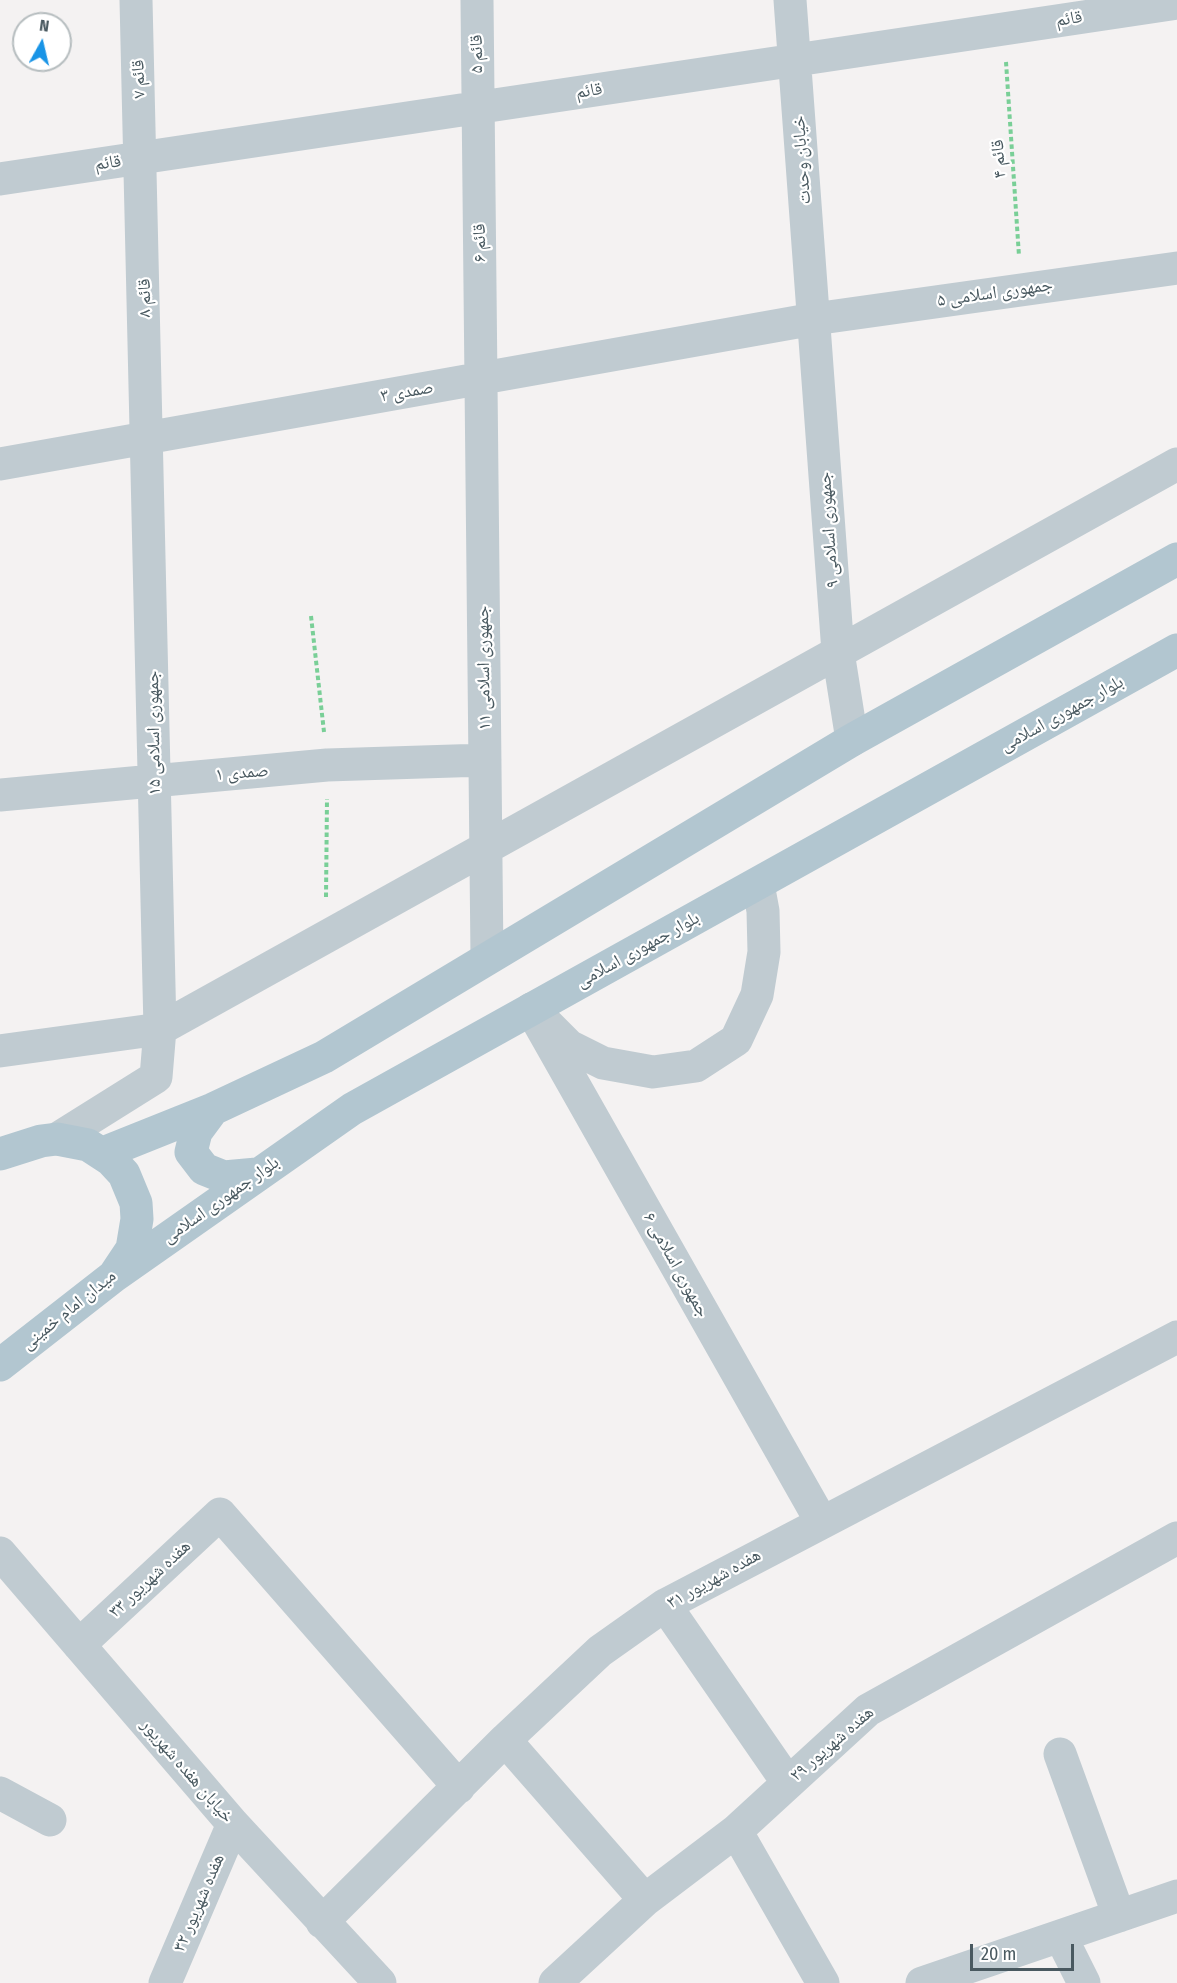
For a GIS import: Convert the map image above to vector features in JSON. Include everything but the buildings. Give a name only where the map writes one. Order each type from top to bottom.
[{"type":"main road","points":[[103,1154],[213,1110],[324,1058],[852,740],[1177,558]]},
{"type":"main road","name":"بلوار جمهوری اسلامی","points":[[114,1276],[352,1109],[1177,650]]},
{"type":"main road","points":[[213,1110],[196,1132],[191,1152],[204,1169],[224,1178],[257,1174]]},
{"type":"main road","points":[[0,1142],[49,1140]]},
{"type":"main road","name":"میدان امام خمینی","points":[[0,1154],[49,1140],[88,1145],[103,1154],[124,1174],[136,1203],[136,1234],[132,1250],[114,1276],[0,1365]]},
{"type":"street","name":"قائم ۷","points":[[136,0],[142,158]]},
{"type":"street","name":"قائم ۵","points":[[477,0],[478,108]]},
{"type":"street","name":"خیابان وحدت","points":[[790,0],[814,319]]},
{"type":"street","name":"قائم","points":[[0,179],[1177,3]]},
{"type":"street","name":"قائم ۶","points":[[478,108],[481,378]]},
{"type":"street","name":"قائم ۸","points":[[142,158],[148,438]]},
{"type":"street","name":"جمهوری اسلامی ۵","points":[[814,319],[1021,288],[1177,268]]},
{"type":"street","name":"صمدی ۳","points":[[0,464],[814,319]]},
{"type":"street","name":"جمهوری اسلامی ۹","points":[[814,319],[838,652],[852,740]]},
{"type":"street","name":"جمهوری اسلامی ۱۱","points":[[481,378],[487,958]]},
{"type":"street","name":"جمهوری اسلامی ۱۵","points":[[49,1140],[156,1077],[160,1029],[148,438]]},
{"type":"street","points":[[0,1051],[160,1029],[1177,464]]},
{"type":"street","name":"صمدی ۱","points":[[0,795],[327,765],[485,760]]},
{"type":"street","points":[[531,1009],[569,1046],[603,1063],[653,1072],[696,1066],[736,1040],[758,995],[764,952],[763,910],[758,884]]},
{"type":"street","name":"جمهوری اسلامی ۶","points":[[531,1009],[821,1521]]},
{"type":"street","name":"هفده شهریور ۳۱","points":[[322,1922],[505,1740],[600,1651],[665,1605],[821,1521],[1177,1337]]},
{"type":"street","name":"هفده شهریور ۳۳","points":[[79,1645],[220,1514],[459,1787]]},
{"type":"street","name":"هفده شهریور ۲۹","points":[[555,1983],[645,1900],[736,1831],[868,1710],[1177,1538]]},
{"type":"street","name":"خیابان هفده شهریور","points":[[0,1553],[233,1824],[380,1983]]},
{"type":"street","points":[[665,1605],[788,1783]]},
{"type":"street","points":[[505,1740],[645,1900]]},
{"type":"street","points":[[1060,1754],[1119,1917]]},
{"type":"street","points":[[0,1793],[50,1820]]},
{"type":"street","name":"هفده شهریور ۳۲","points":[[165,1983],[233,1824]]},
{"type":"street","points":[[736,1831],[823,1983]]},
{"type":"street","points":[[922,1983],[1177,1896]]},
{"type":"street","points":[[1061,1937],[1084,1983]]},
{"type":"path","name":"قائم ۴","points":[[1004,29],[1021,288]]}]
